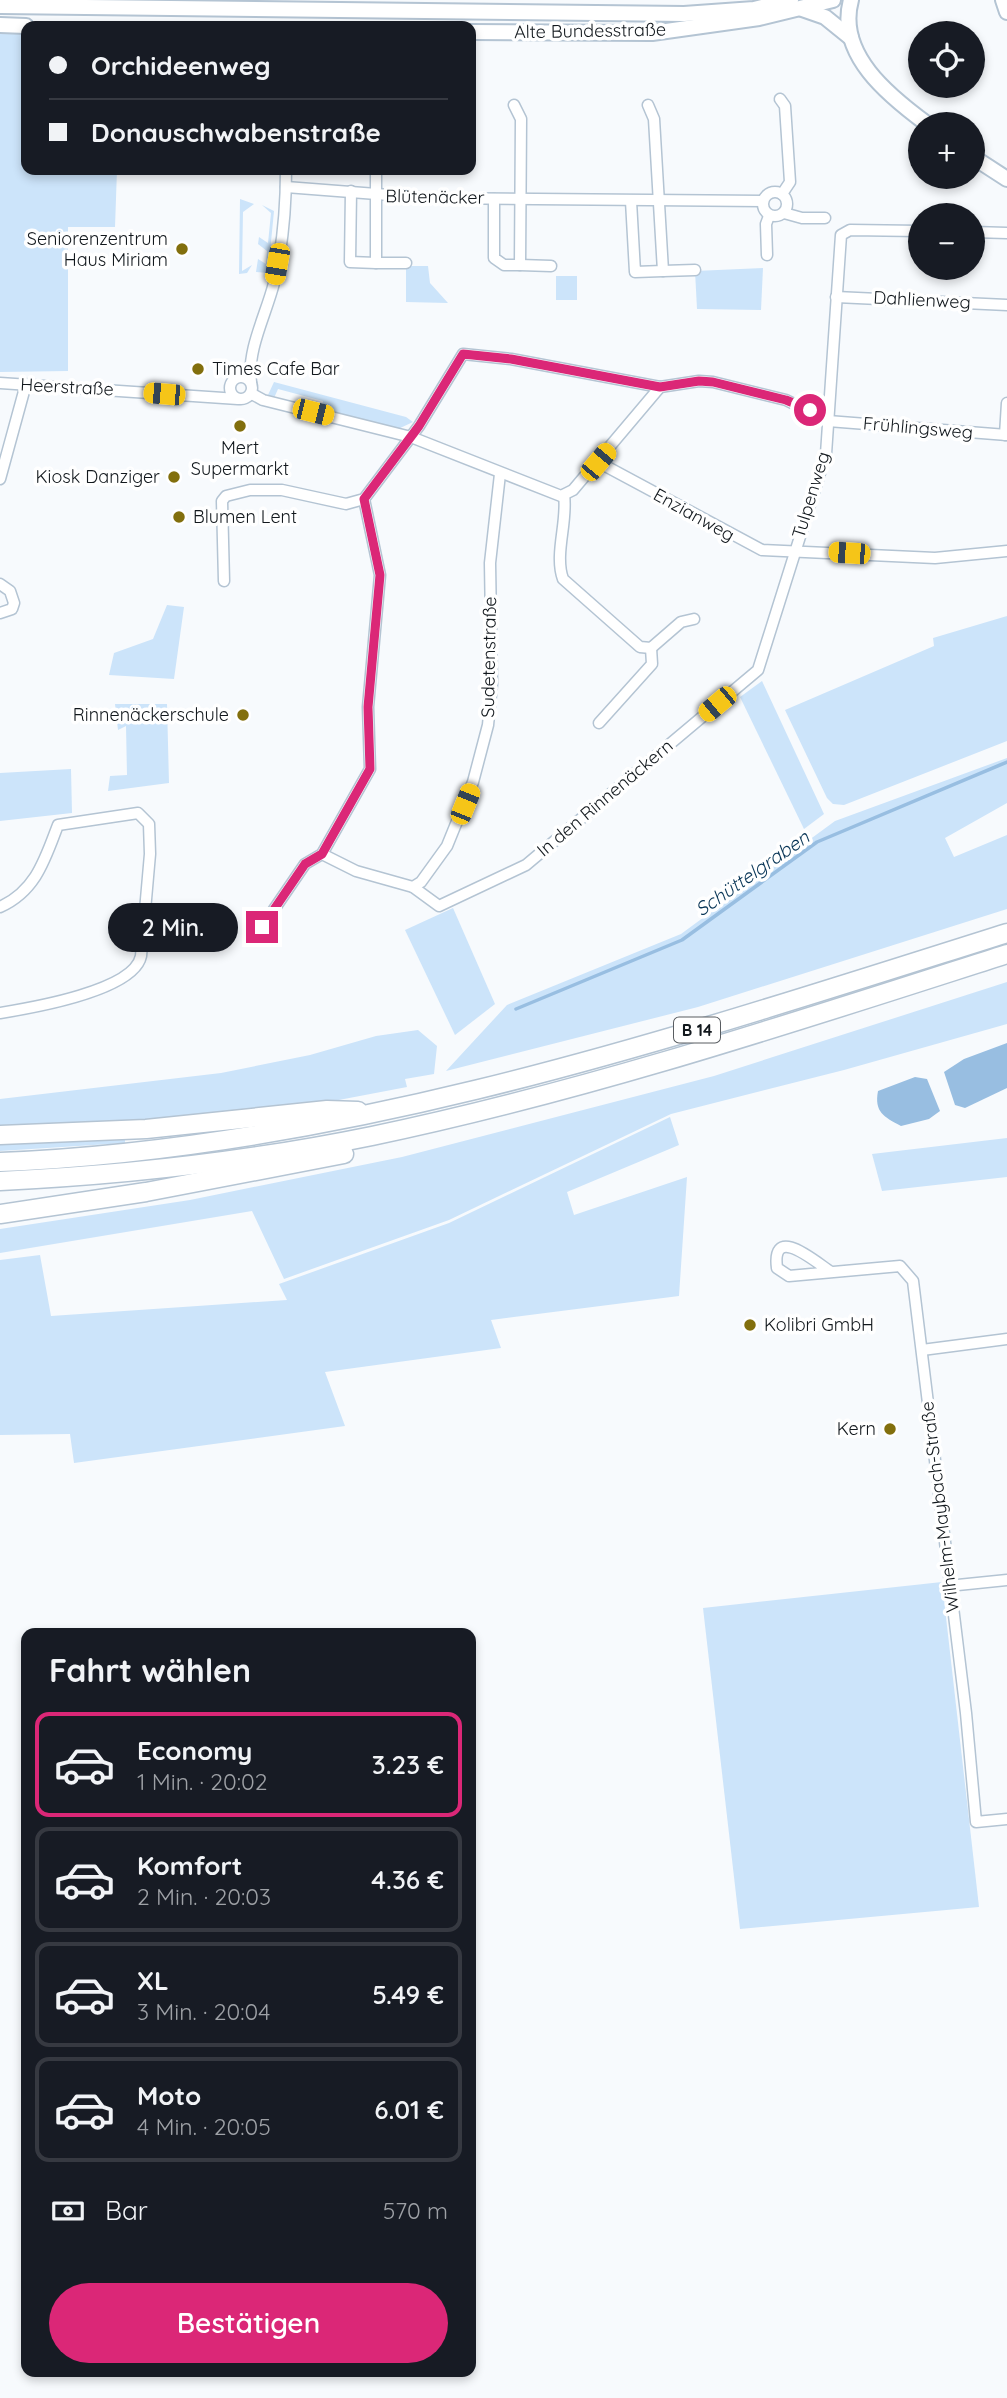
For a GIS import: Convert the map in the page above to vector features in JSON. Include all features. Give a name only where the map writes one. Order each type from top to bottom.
[{"type":"highway","name":"B 14","points":[[0,1162],[204,1144],[448,1099],[643,1046],[1007,933]]},
{"type":"highway","name":"B 14","points":[[0,1181],[149,1171],[252,1158],[449,1118],[621,1073],[1007,954]]},
{"type":"highway","points":[[0,1135],[194,1126],[327,1110],[382,1113]]},
{"type":"highway","points":[[0,1214],[83,1203],[338,1155],[391,1143],[449,1118]]},
{"type":"main road","points":[[337,0],[368,11]]},
{"type":"main road","name":"Alte Bundesstraße","points":[[0,6],[287,5],[368,11],[684,14],[833,0]]},
{"type":"main road","points":[[851,0],[851,38]]},
{"type":"main road","points":[[1003,0],[1007,12]]},
{"type":"main road","points":[[796,5],[825,17],[851,38],[880,86],[912,112]]},
{"type":"main road","name":"Alte Bundesstraße","points":[[476,32],[652,33],[749,20],[796,5]]},
{"type":"main road","points":[[0,25],[21,26]]},
{"type":"main road","points":[[985,165],[1007,179]]},
{"type":"street","points":[[780,99],[785,106],[790,182],[782,194]]},
{"type":"street","points":[[514,105],[520,119],[520,265]]},
{"type":"street","points":[[648,105],[654,119],[663,271]]},
{"type":"street","points":[[230,389],[238,399],[244,399],[251,388],[249,366],[274,284],[285,224],[286,175]]},
{"type":"street","name":"Blütenäcker","points":[[376,175],[376,263]]},
{"type":"street","name":"Blütenäcker","points":[[286,187],[351,191],[376,196],[763,201]]},
{"type":"street","points":[[351,191],[350,262],[406,263]]},
{"type":"street","points":[[771,192],[782,194],[788,203],[784,213],[777,217],[769,216],[763,210],[763,201],[771,192]]},
{"type":"street","name":"Blütenäcker","points":[[494,199],[494,258],[504,265],[551,266]]},
{"type":"street","points":[[631,201],[635,272],[695,270]]},
{"type":"street","points":[[784,213],[802,218],[825,218]]},
{"type":"street","points":[[767,255],[766,224],[769,216]]},
{"type":"street","name":"Tulpenweg","points":[[758,670],[826,454],[843,231],[908,231]]},
{"type":"street","points":[[985,232],[1007,233]]},
{"type":"street","name":"Dahlienweg","points":[[839,297],[1007,305]]},
{"type":"street","points":[[224,581],[222,501],[226,496],[250,490],[282,490],[346,504],[364,499],[411,437],[463,354],[511,359],[660,387],[699,381],[713,382],[786,400],[828,421]]},
{"type":"street","points":[[217,398],[230,389],[231,383],[249,366]]},
{"type":"street","points":[[239,377],[263,400],[411,437],[554,495],[565,495],[573,490],[660,387]]},
{"type":"street","name":"Heerstraße","points":[[0,383],[238,399]]},
{"type":"street","points":[[0,479],[26,384]]},
{"type":"street","points":[[1006,435],[1007,403]]},
{"type":"street","name":"Frühlingsweg","points":[[828,421],[1006,435]]},
{"type":"street","name":"Enzianweg","points":[[598,462],[748,545],[775,552],[795,550],[936,558],[1007,551]]},
{"type":"street","name":"Sudetenstraße","points":[[413,887],[421,882],[447,846],[473,782],[488,725],[492,684],[490,563],[500,474]]},
{"type":"street","points":[[565,495],[567,511],[561,563],[563,579],[634,643],[651,648]]},
{"type":"street","points":[[262,927],[305,864],[322,854],[370,769],[368,707],[380,575],[364,499]]},
{"type":"street","points":[[0,584],[10,591],[14,603],[6,612],[0,613]]},
{"type":"street","points":[[651,648],[681,622],[694,619]]},
{"type":"street","points":[[598,723],[652,664],[651,648]]},
{"type":"street","name":"In den Rinnenäckern","points":[[413,887],[439,906],[526,865],[758,670]]},
{"type":"street","points":[[0,907],[25,893],[42,867],[58,825],[138,813],[149,824],[150,854],[141,956],[136,968],[126,976],[85,994],[0,1013]]},
{"type":"street","points":[[322,854],[356,872],[413,887]]},
{"type":"street","name":"Wilhelm-Maybach-Straße","points":[[831,1272],[800,1249],[790,1246],[781,1250],[776,1259],[777,1268],[789,1276],[900,1266],[913,1281],[948,1586],[966,1713],[976,1822],[1007,1819]]},
{"type":"street","points":[[922,1350],[1007,1339]]},
{"type":"street","points":[[948,1586],[1007,1580]]},
{"type":"shaded area","points":[[0,33],[21,34],[21,175],[117,175],[115,227],[68,227],[68,371],[0,372]]},
{"type":"shaded area","points":[[240,199],[254,204],[243,212],[242,271],[252,265],[247,273],[239,274]]},
{"type":"shaded area","points":[[262,205],[274,211],[268,273],[256,272],[258,259],[266,264],[267,251],[258,244],[259,237],[268,243],[271,213]]},
{"type":"shaded area","points":[[406,266],[428,266],[430,283],[448,303],[406,302]]},
{"type":"shaded area","points":[[763,268],[761,310],[697,309],[695,271]]},
{"type":"shaded area","points":[[556,276],[577,276],[577,300],[556,300]]},
{"type":"shaded area","points":[[274,382],[406,417],[413,422],[396,430],[321,411],[323,401],[278,389],[274,398],[268,395]]},
{"type":"shaded area","points":[[167,605],[184,607],[174,679],[109,675],[114,653],[153,639]]},
{"type":"shaded area","points":[[1007,616],[1007,741],[844,805],[833,804],[827,798],[785,710],[934,646],[933,638]]},
{"type":"shaded area","points":[[762,681],[824,814],[804,829],[740,697]]},
{"type":"shaded area","points":[[115,704],[167,704],[169,783],[108,791],[110,776],[127,775],[126,726],[118,730]]},
{"type":"shaded area","points":[[1007,758],[1007,803],[945,838],[954,857],[1007,835],[1007,909],[698,1007],[446,1071],[507,1005],[681,934],[835,821]]},
{"type":"shaded area","points":[[71,769],[72,813],[0,821],[0,773]]},
{"type":"shaded area","points":[[453,908],[495,1004],[455,1035],[405,930]]},
{"type":"shaded area","points":[[1007,982],[1007,1024],[844,1070],[671,1114],[449,1220],[284,1279],[252,1211],[0,1253],[0,1229],[190,1200],[402,1157],[714,1076]]},
{"type":"shaded area","points":[[418,1030],[437,1046],[434,1074],[405,1079],[407,1087],[302,1107],[155,1121],[0,1127],[0,1099],[221,1073],[310,1055],[376,1036]]},
{"type":"shaded area","points":[[1007,1043],[1007,1088],[965,1108],[955,1105],[944,1072],[964,1059]]},
{"type":"shaded area","points":[[915,1077],[927,1079],[940,1111],[929,1119],[901,1126],[879,1109],[878,1091]]},
{"type":"shaded area","points":[[670,1117],[679,1145],[567,1192],[574,1215],[687,1177],[679,1296],[491,1320],[501,1348],[325,1372],[345,1426],[74,1463],[70,1434],[0,1435],[0,1260],[40,1255],[51,1316],[287,1300],[279,1284],[449,1223]]},
{"type":"shaded area","points":[[1007,1138],[1007,1177],[882,1191],[872,1154]]},
{"type":"shaded area","points":[[125,1140],[125,1143],[0,1151],[0,1143]]},
{"type":"shaded area","points":[[942,1582],[979,1907],[740,1929],[703,1608]]},
{"type":"waterway","name":"Schüttelgraben","points":[[516,1009],[682,940],[817,842],[1007,762]]},
{"type":"place","name":"Seniorenzentrum Haus Miriam","points":[[182,249]]},
{"type":"place","name":"Times Cafe Bar","points":[[198,369]]},
{"type":"place","name":"Mert Supermarkt","points":[[240,426]]},
{"type":"place","name":"Kiosk Danziger","points":[[174,477]]},
{"type":"place","name":"Blumen Lent","points":[[179,517]]},
{"type":"place","name":"Rinnenäckerschule","points":[[243,715]]},
{"type":"place","name":"Kolibri GmbH","points":[[750,1325]]},
{"type":"place","name":"Kern","points":[[890,1429]]},
{"type":"route","points":[[262,927],[305,864],[322,854],[370,769],[368,707],[380,575],[364,499],[419,426],[463,354],[511,359],[660,387],[684,382],[713,382],[749,389],[810,410]]}]
